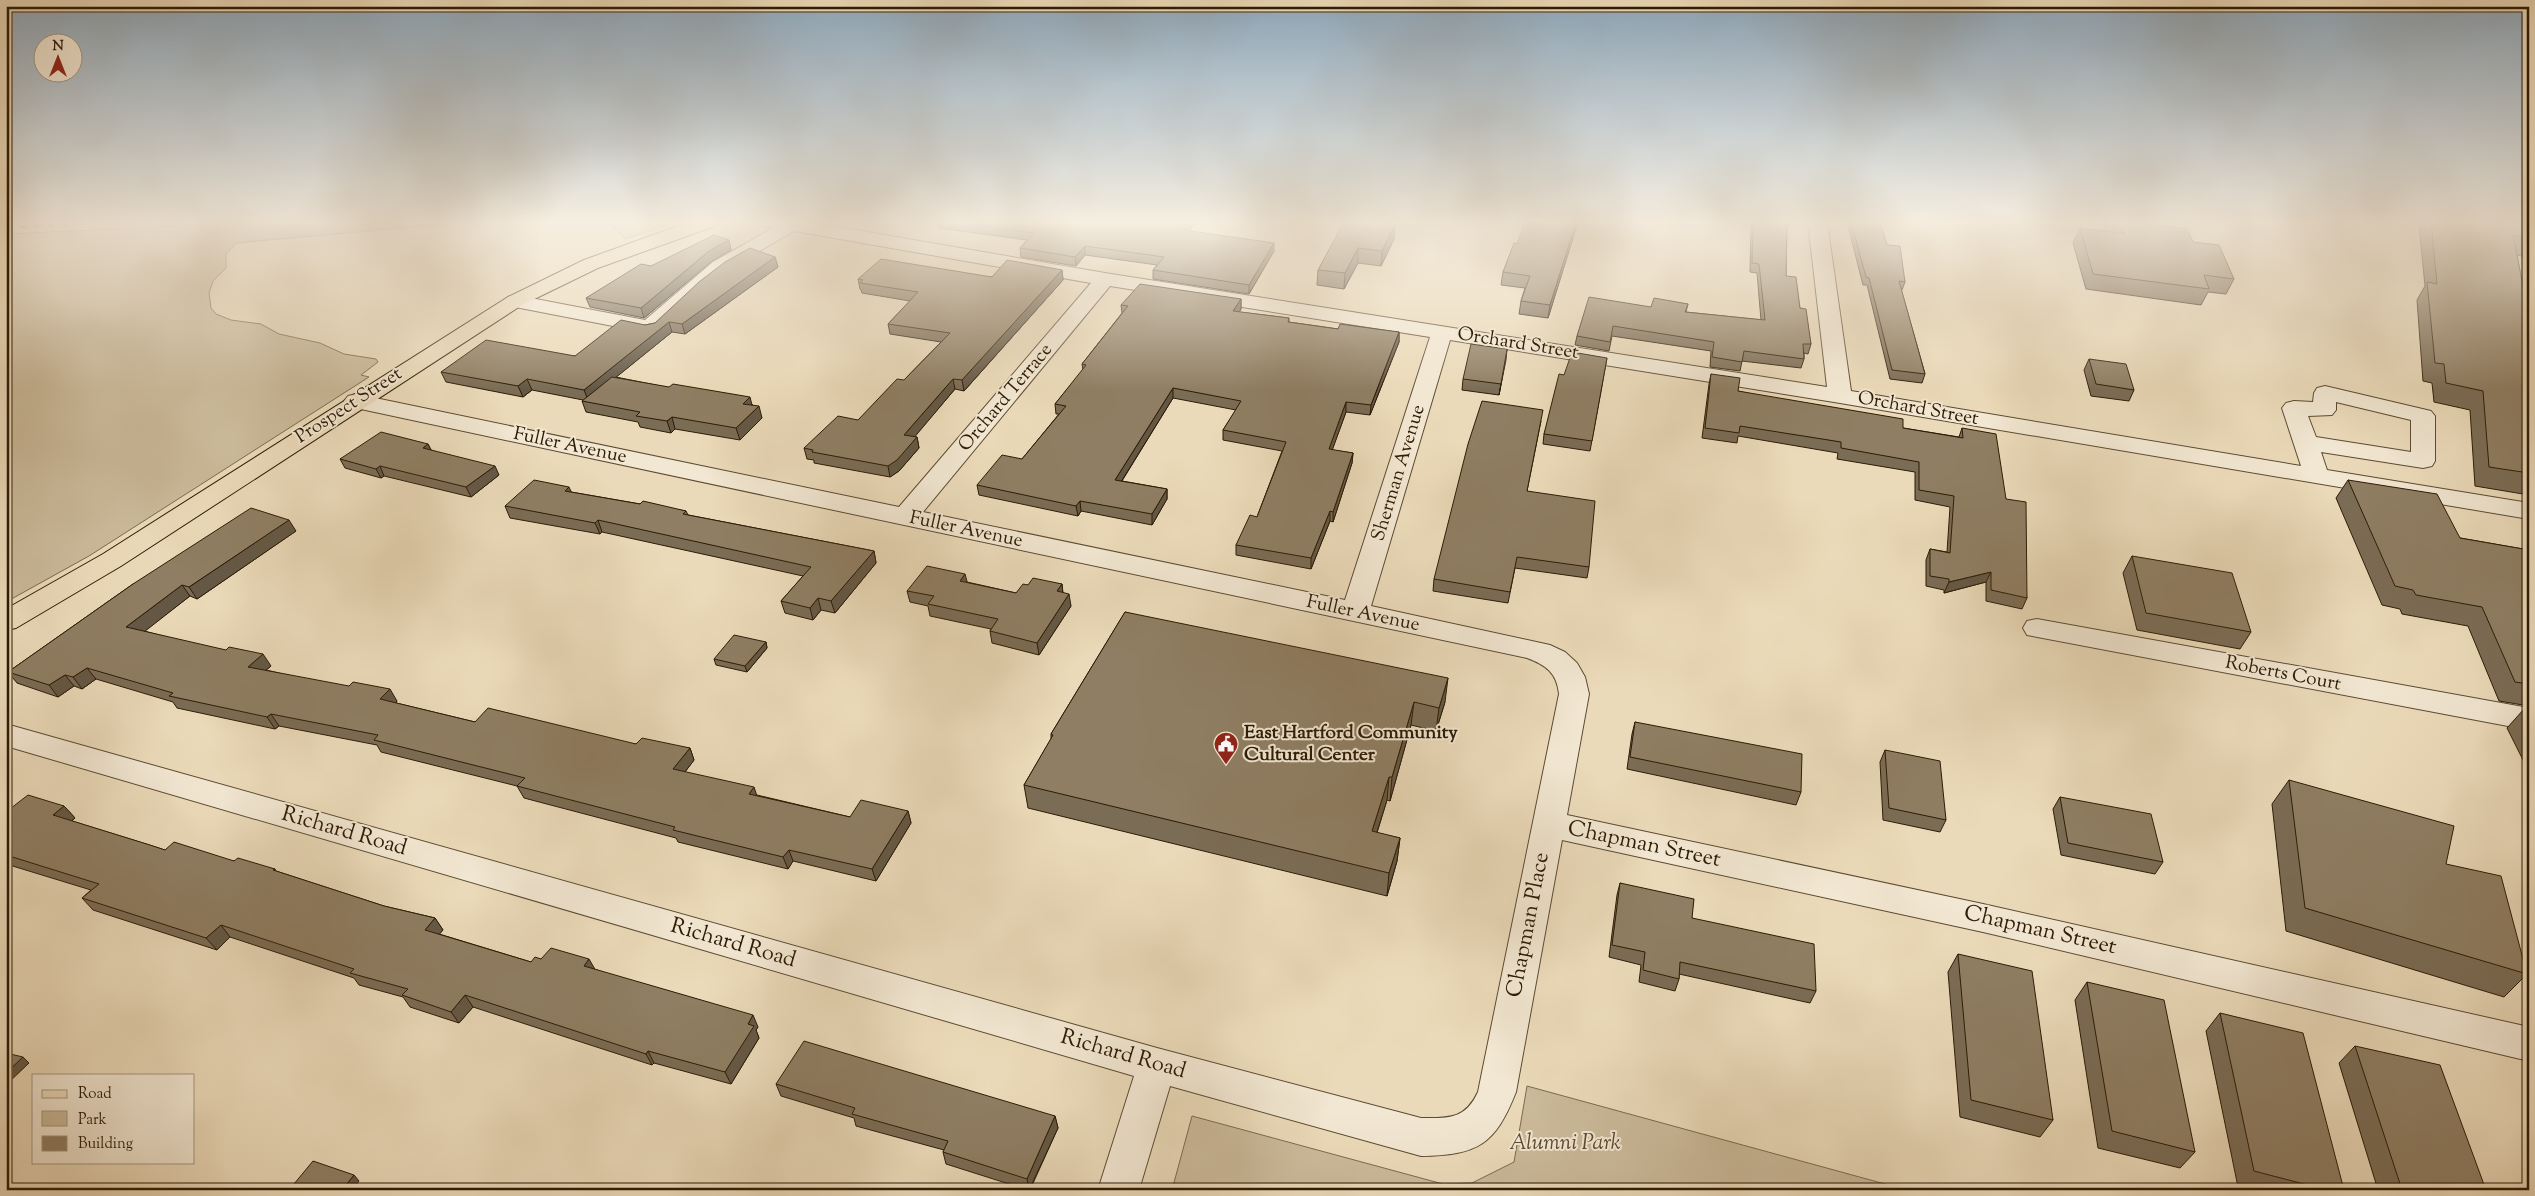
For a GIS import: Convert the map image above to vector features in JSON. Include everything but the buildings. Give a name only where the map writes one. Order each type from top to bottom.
[{"type":"main road","name":"Prospect Street","points":[[6,621],[112,560],[356,401],[515,301],[563,278]]},
{"type":"street","points":[[515,301],[648,327],[705,278]]},
{"type":"street","name":"Orchard Street","points":[[1098,278],[1840,396],[2529,511]]},
{"type":"street","points":[[1824,278],[1840,396]]},
{"type":"street","name":"Orchard Terrace","points":[[905,517],[1105,279]]},
{"type":"street","name":"Sherman Avenue","points":[[1355,613],[1442,332]]},
{"type":"street","points":[[2305,442],[2423,460],[2423,416],[2325,393],[2324,410],[2294,408],[2305,442],[2316,476]]},
{"type":"street","name":"Fuller Avenue","points":[[356,401],[1531,649],[1547,654],[1560,662],[1570,672]]},
{"type":"street","name":"Roberts Court","points":[[2037,628],[2529,719]]},
{"type":"street","name":"Chapman Place","points":[[1462,1134],[1479,1124],[1491,1109],[1497,1092],[1574,694],[1574,682],[1570,672]]},
{"type":"street","name":"Richard Road","points":[[6,735],[1157,1065],[1421,1138],[1442,1139],[1462,1134]]},
{"type":"street","name":"Chapman Street","points":[[1549,824],[1983,918],[2529,1044]]},
{"type":"street","points":[[1118,1190],[1157,1065]]},
{"type":"green space","points":[[6,278],[216,278],[213,281],[209,293],[211,308],[216,314],[231,320],[261,324],[279,334],[320,343],[344,354],[376,359],[378,362],[361,375],[369,377],[89,556],[6,602]]},
{"type":"green space","name":"Alumni Park","points":[[1527,1086],[1907,1190],[1172,1190],[1192,1116],[1443,1184],[1472,1183],[1514,1162]]},
{"type":"place","name":"East Hartford Community Cultural Center","points":[[1226,765]]}]
